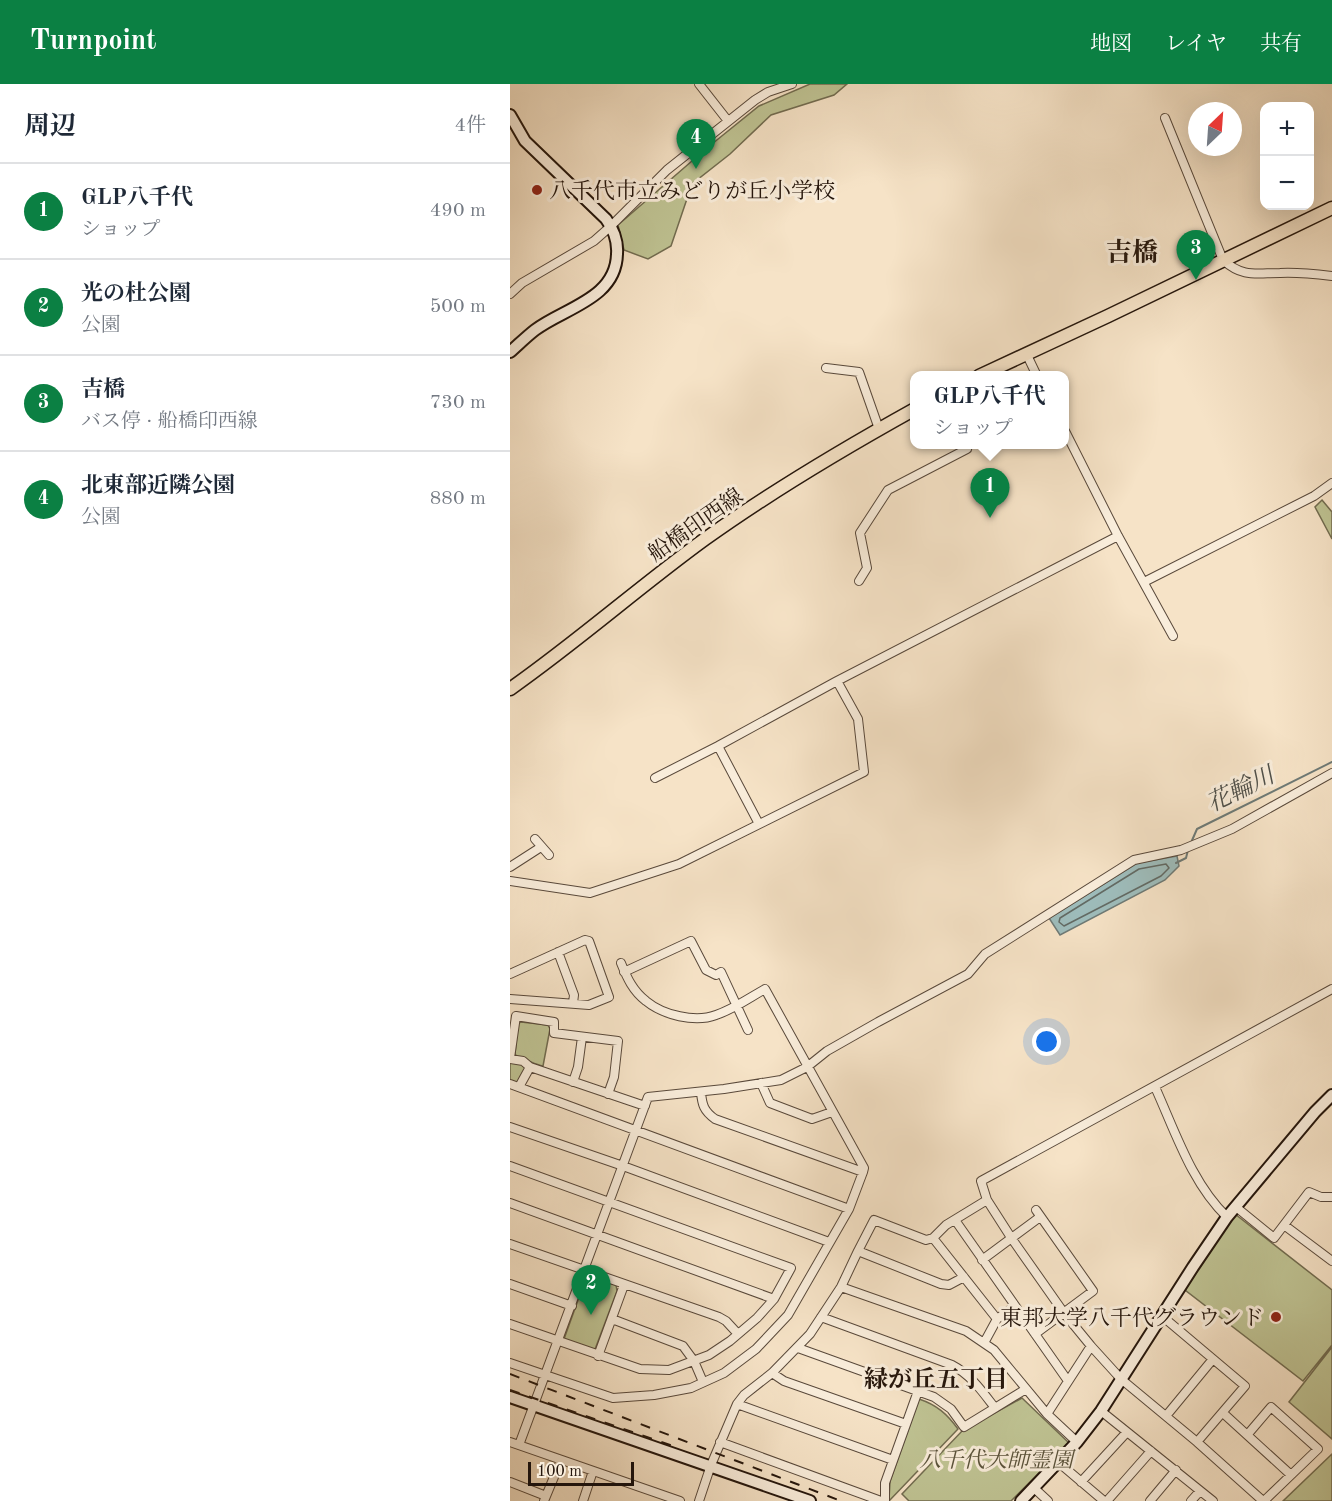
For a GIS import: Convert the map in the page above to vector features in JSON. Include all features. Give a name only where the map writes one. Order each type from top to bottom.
[{"type":"main road","points":[[988,371],[1108,316],[1332,208]]},
{"type":"main road","name":"船橋印西線","points":[[510,689],[570,646],[707,538],[818,464],[910,412]]},
{"type":"street","points":[[699,84],[728,121]]},
{"type":"street","points":[[510,294],[522,283],[594,241],[667,170],[761,96],[792,84]]},
{"type":"street","points":[[510,115],[525,141],[606,219],[611,226],[618,247],[617,260],[611,278],[605,286],[592,297],[535,329],[510,352]]},
{"type":"street","points":[[1166,118],[1223,260],[1233,269],[1254,274],[1303,273],[1332,276]]},
{"type":"street","points":[[1026,353],[1035,371]]},
{"type":"street","points":[[826,368],[859,372],[879,429]]},
{"type":"street","points":[[1069,439],[1118,536],[1173,636]]},
{"type":"street","points":[[859,581],[867,568],[860,533],[888,490],[968,449]]},
{"type":"street","points":[[1144,582],[1314,496],[1332,483]]},
{"type":"street","points":[[655,778],[1118,536]]},
{"type":"street","points":[[510,880],[590,893],[679,864],[864,772],[858,719],[837,681]]},
{"type":"street","points":[[718,746],[759,824]]},
{"type":"street","points":[[519,1445],[648,1097],[781,1080],[807,1066],[837,1045],[968,974],[985,954],[1134,860],[1181,850],[1232,828],[1332,773]]},
{"type":"street","points":[[535,839],[549,855]]},
{"type":"street","points":[[510,867],[540,847]]},
{"type":"street","points":[[510,889],[522,883]]},
{"type":"street","points":[[510,974],[585,940],[589,941],[609,997],[589,1005],[514,999],[516,1016],[510,1058],[645,1106]]},
{"type":"street","points":[[624,972],[691,941],[706,970],[716,975],[721,972],[747,1030]]},
{"type":"street","points":[[558,952],[574,995],[573,1004]]},
{"type":"street","points":[[510,1364],[613,1398],[654,1395],[691,1388],[724,1373],[756,1349],[788,1315],[849,1209],[863,1172],[864,1168],[765,989],[736,1006],[707,1018],[691,1018],[670,1013],[646,1002],[628,982],[621,963]]},
{"type":"street","points":[[1248,1434],[1271,1407],[1318,1449],[1264,1501],[1122,1380],[1091,1346],[1064,1313],[1012,1239],[987,1200],[981,1180],[1332,989]]},
{"type":"street","points":[[516,1016],[554,1022],[554,1034],[618,1041],[614,1077],[608,1094]]},
{"type":"street","points":[[573,1082],[578,1067],[582,1037]]},
{"type":"street","points":[[519,1087],[530,1067]]},
{"type":"street","points":[[761,1083],[770,1103],[812,1119],[832,1112]]},
{"type":"street","points":[[510,1084],[849,1209]]},
{"type":"street","points":[[1155,1087],[1197,1178],[1207,1194],[1227,1217]]},
{"type":"street","points":[[701,1092],[702,1105],[706,1112],[715,1119],[863,1172]]},
{"type":"street","points":[[1021,1501],[1077,1442],[1101,1411],[1227,1217],[1332,1095]]},
{"type":"street","points":[[510,1127],[830,1242]]},
{"type":"street","points":[[510,1166],[791,1268],[774,1299],[738,1334],[719,1349],[674,1369],[664,1371],[640,1369],[510,1324]]},
{"type":"street","points":[[1236,1207],[1274,1238],[1309,1192],[1321,1197],[1332,1197]]},
{"type":"street","points":[[701,1500],[711,1465],[737,1404],[744,1395],[798,1348],[841,1287],[874,1220],[926,1240],[933,1238],[946,1225],[987,1200]]},
{"type":"street","points":[[510,1203],[774,1299]]},
{"type":"street","points":[[982,1260],[1012,1239],[1038,1213],[1093,1291],[1035,1334]]},
{"type":"street","points":[[955,1220],[1068,1380]]},
{"type":"street","points":[[1284,1225],[1332,1261]]},
{"type":"street","points":[[933,1238],[996,1319]]},
{"type":"street","points":[[510,1244],[719,1317],[738,1334]]},
{"type":"street","points":[[858,1251],[941,1284],[949,1285],[964,1277]]},
{"type":"street","points":[[510,1284],[572,1306]]},
{"type":"street","points":[[598,1356],[624,1285]]},
{"type":"street","points":[[841,1287],[966,1331],[994,1350],[1047,1414],[1077,1442]]},
{"type":"street","points":[[984,1343],[996,1319],[1015,1306]]},
{"type":"street","points":[[1162,1316],[1245,1386],[1197,1442]]},
{"type":"street","points":[[821,1317],[958,1368],[974,1382],[995,1408]]},
{"type":"street","points":[[612,1319],[683,1346],[694,1360],[703,1382]]},
{"type":"street","points":[[1047,1414],[1091,1346]]},
{"type":"street","points":[[798,1348],[934,1397],[951,1409],[964,1427],[1026,1389]]},
{"type":"street","points":[[1166,1416],[1212,1359]]},
{"type":"street","points":[[772,1373],[784,1381],[906,1424]]},
{"type":"street","points":[[720,1442],[883,1501],[885,1483],[918,1391]]},
{"type":"street","points":[[510,1397],[810,1501]]},
{"type":"street","points":[[737,1404],[893,1460]]},
{"type":"street","points":[[1101,1411],[1213,1501]]},
{"type":"street","points":[[1222,1413],[1291,1475]]},
{"type":"street","points":[[1082,1482],[1127,1432]]},
{"type":"street","points":[[510,1442],[680,1501]]},
{"type":"street","points":[[1058,1462],[1106,1501],[1151,1451]]},
{"type":"street","points":[[510,1482],[545,1498],[561,1460]]},
{"type":"street","points":[[1150,1501],[1176,1470]]},
{"type":"street","points":[[583,1501],[593,1471]]},
{"type":"street","points":[[1034,1488],[1048,1501]]},
{"type":"street","points":[[1191,1501],[1200,1491]]},
{"type":"green space","points":[[810,84],[847,84],[834,95],[771,115],[730,154],[692,184],[671,246],[648,259],[624,250],[618,225],[759,106]]},
{"type":"green space","points":[[1322,500],[1332,512],[1332,539],[1315,507]]},
{"type":"green space","points":[[521,1022],[548,1025],[550,1029],[543,1066],[518,1058],[515,1054],[518,1024]]},
{"type":"green space","points":[[510,1061],[523,1063],[529,1067],[519,1086],[510,1083]]},
{"type":"green space","name":"東邦大学八千代グラウンド","points":[[1235,1214],[1332,1290],[1332,1345],[1303,1381],[1185,1290]]},
{"type":"green space","points":[[590,1277],[616,1285],[617,1291],[594,1352],[565,1342],[564,1339],[586,1278]]},
{"type":"green space","points":[[1332,1347],[1332,1439],[1289,1402]]},
{"type":"green space","name":"八千代大師霊園","points":[[1022,1398],[1069,1443],[1011,1501],[909,1501],[902,1494],[962,1431]]},
{"type":"green space","points":[[919,1399],[941,1411],[958,1429],[889,1501],[890,1481]]},
{"type":"green space","points":[[1332,1454],[1332,1501],[1283,1501]]},
{"type":"water","points":[[1177,856],[1179,866],[1165,880],[1060,935],[1049,918],[1137,863]]},
{"type":"waterway","name":"花輪川","points":[[1190,845],[1197,829],[1332,762]]},
{"type":"waterway","name":"花輪川","points":[[1176,863],[1186,858],[1188,850]]},
{"type":"railway","points":[[510,1374],[841,1501]]},
{"type":"railway","points":[[510,1390],[673,1446]]},
{"type":"place","name":"北東部近隣公園","points":[[696,169]]},
{"type":"place","name":"八千代市立みどりが丘小学校","points":[[537,190]]},
{"type":"place","name":"吉橋","points":[[1196,280]]},
{"type":"place","name":"GLP八千代","points":[[990,518]]},
{"type":"place","name":"光の杜公園","points":[[591,1315]]},
{"type":"place","name":"東邦大学八千代グラウンド","points":[[1276,1317]]},
{"type":"district","name":"吉橋","points":[[1132,252]]},
{"type":"district","name":"緑が丘五丁目","points":[[936,1379]]}]
